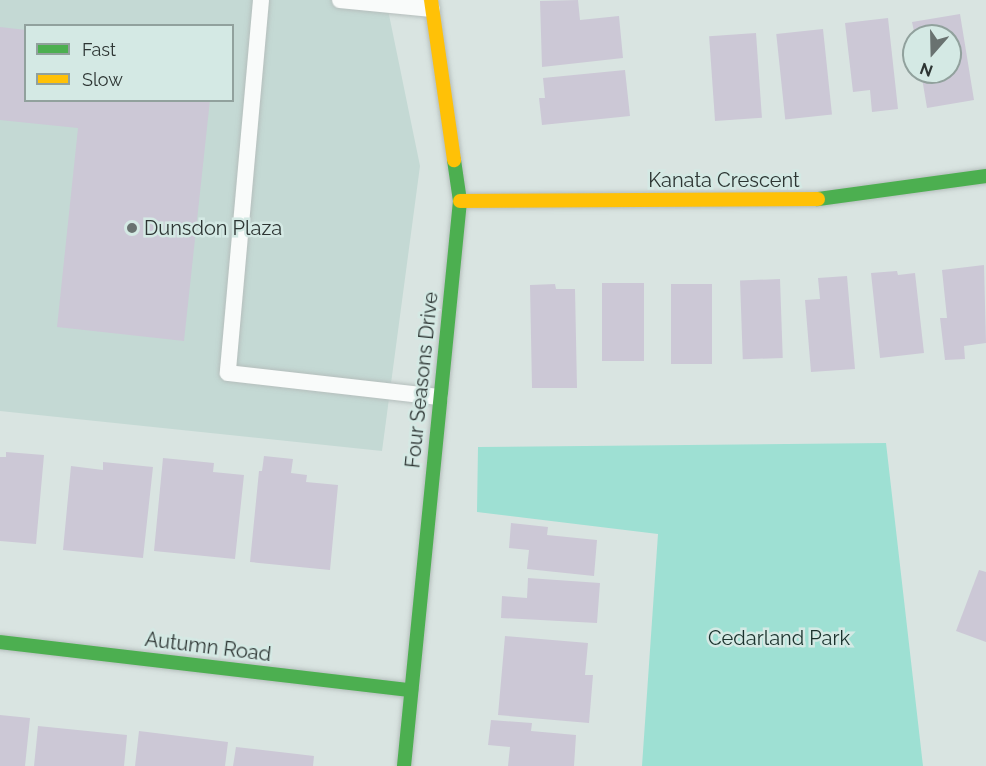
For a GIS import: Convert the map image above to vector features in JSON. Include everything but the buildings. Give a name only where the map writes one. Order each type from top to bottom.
[{"type":"street","name":"Four Seasons Drive","points":[[404,766],[460,201],[432,5]]},
{"type":"street","name":"Kanata Crescent","points":[[460,201],[827,199],[986,176]]},
{"type":"street","name":"Autumn Road","points":[[0,642],[411,690]]},
{"type":"lane","points":[[261,0],[228,373],[440,397]]},
{"type":"lane","points":[[340,0],[432,5]]},
{"type":"shaded area","points":[[0,0],[386,0],[420,166],[382,451],[0,411]]},
{"type":"green space","name":"Cedarland Park","points":[[886,443],[923,766],[642,766],[658,534],[477,512],[478,447]]},
{"type":"traffic: fast","points":[[404,766],[460,201],[454,160]]},
{"type":"traffic: fast","points":[[818,199],[986,176]]},
{"type":"traffic: fast","points":[[0,642],[411,690]]},
{"type":"traffic: slow","points":[[431,0],[454,160]]},
{"type":"traffic: slow","points":[[460,201],[818,199]]},
{"type":"place","name":"Dunsdon Plaza","points":[[132,228]]}]
